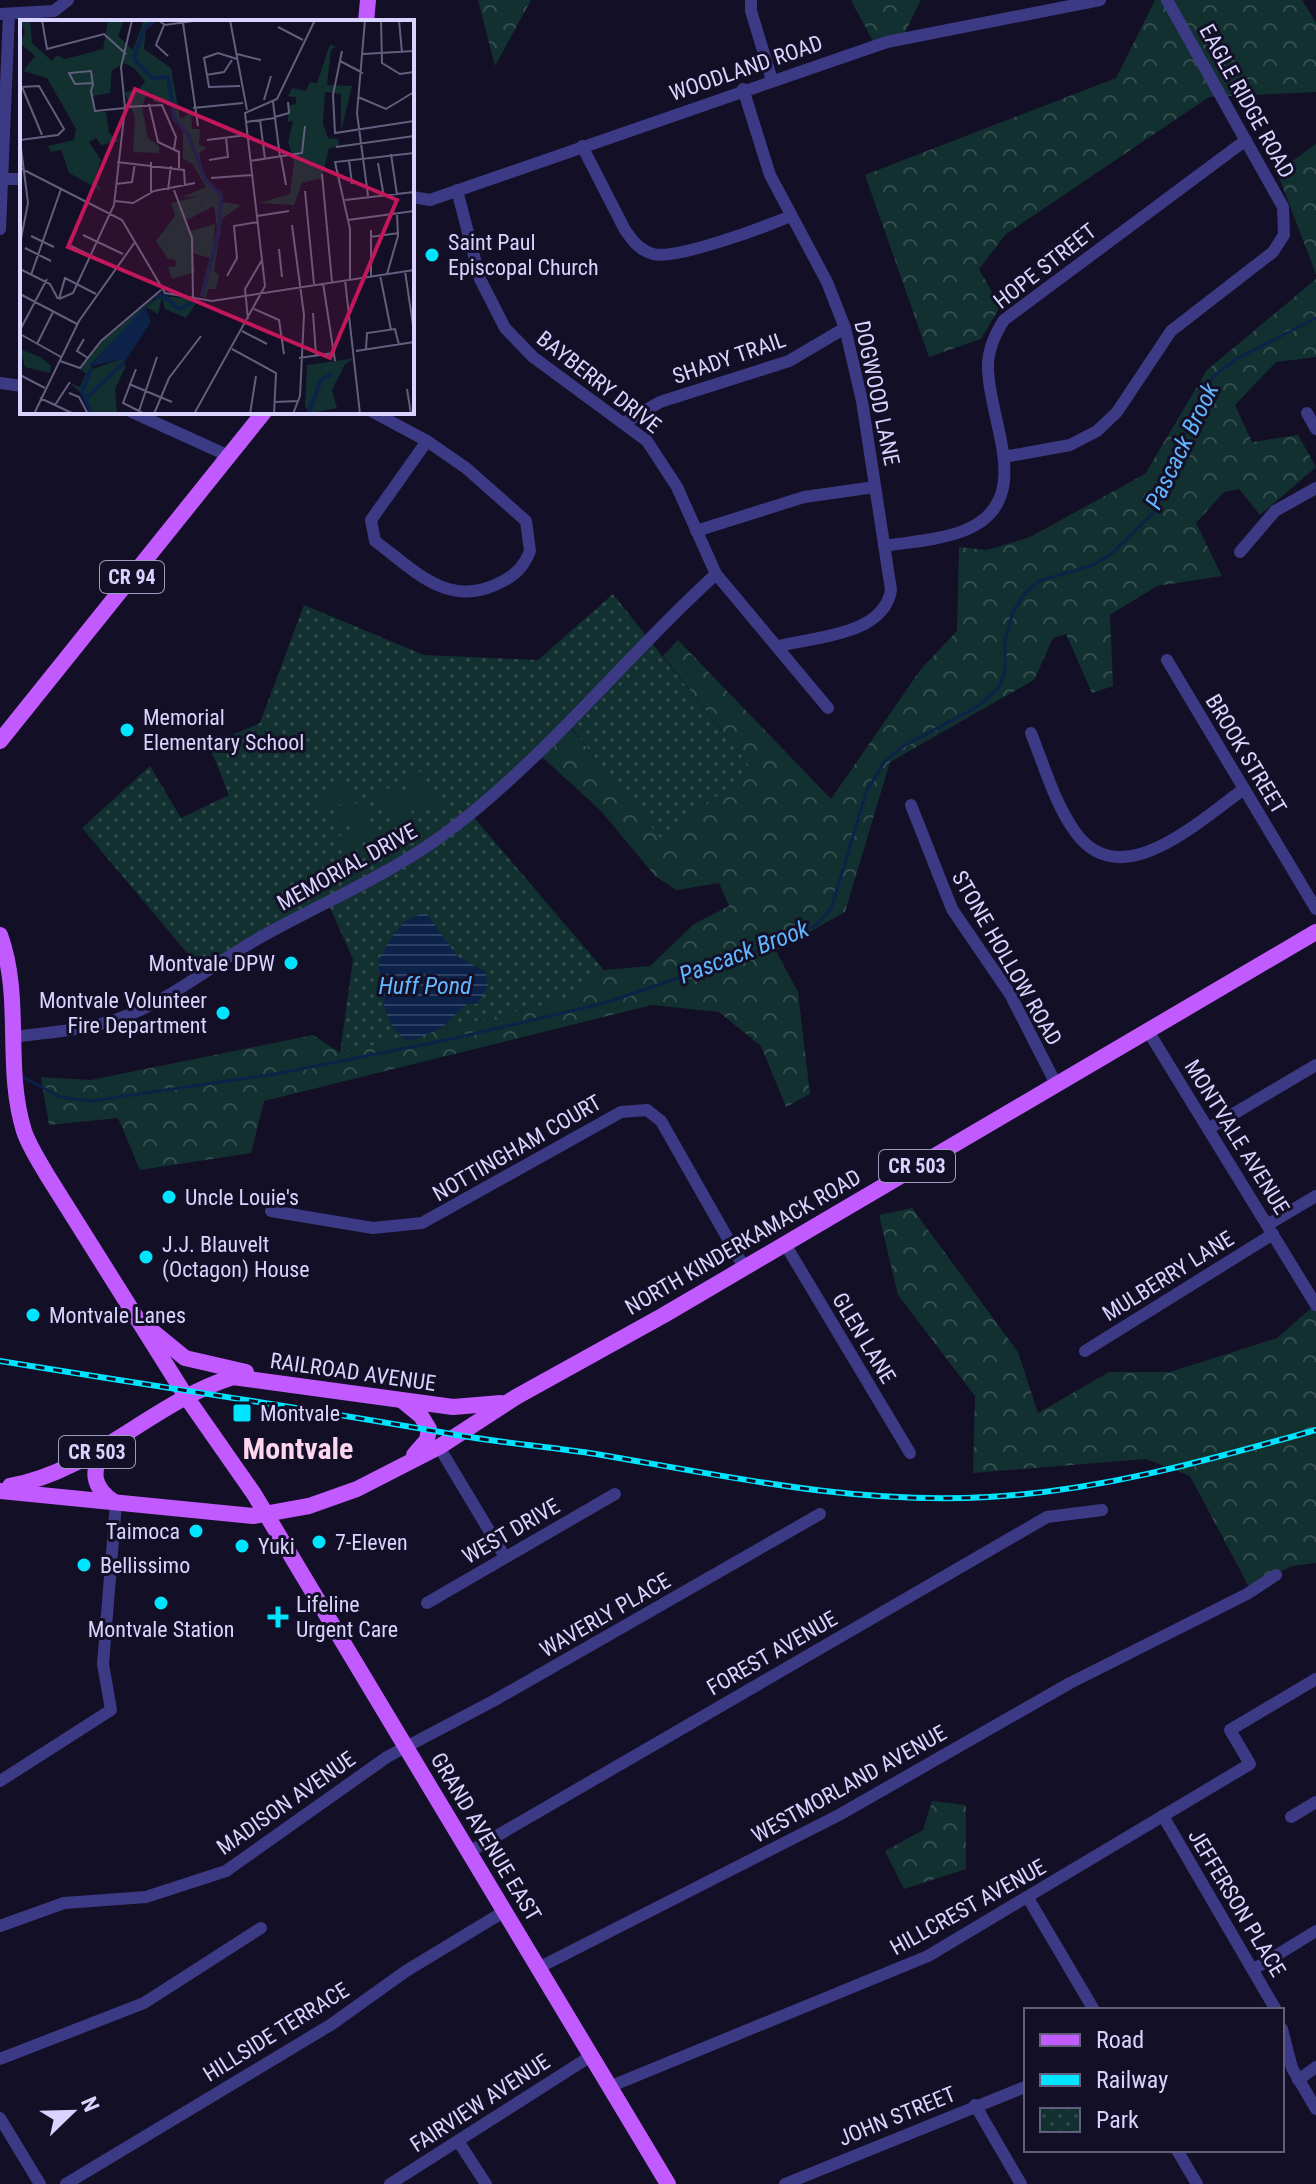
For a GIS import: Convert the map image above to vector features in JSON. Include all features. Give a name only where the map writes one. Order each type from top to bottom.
[{"type":"main road","points":[[366,20],[368,0]]},
{"type":"main road","name":"CR 94","points":[[0,741],[262,414]]},
{"type":"main road","name":"NORTH KINDERKAMACK ROAD","points":[[265,1514],[324,1501],[383,1476],[439,1447],[516,1397],[785,1244],[1316,932]]},
{"type":"main road","name":"GRAND AVENUE EAST","points":[[0,935],[10,965],[19,1106],[26,1135],[47,1175],[187,1398],[265,1514],[668,2184]]},
{"type":"main road","points":[[138,1321],[185,1358],[251,1373],[265,1381]]},
{"type":"main road","name":"RAILROAD AVENUE","points":[[187,1398],[233,1377],[403,1401],[475,1407],[516,1397]]},
{"type":"main road","name":"CR 503","points":[[0,1489],[67,1469],[187,1398]]},
{"type":"main road","points":[[403,1401],[421,1416],[439,1447]]},
{"type":"main road","points":[[383,1476],[419,1451],[429,1429]]},
{"type":"main road","points":[[116,1503],[102,1494],[95,1481],[95,1467],[121,1438]]},
{"type":"main road","name":"CR 503","points":[[0,1489],[228,1516],[265,1514]]},
{"type":"street","points":[[0,229],[4,14],[54,11],[68,0]]},
{"type":"street","points":[[751,0],[751,11],[772,80]]},
{"type":"street","name":"WOODLAND ROAD","points":[[414,197],[430,200],[743,89],[887,42],[1100,0]]},
{"type":"street","name":"EAGLE RIDGE ROAD","points":[[1004,457],[1070,445],[1097,431],[1117,412],[1171,331],[1280,244],[1286,226],[1283,207],[1167,0]]},
{"type":"street","name":"DOGWOOD LANE","points":[[743,89],[770,175],[827,282],[845,328],[860,390],[891,590],[881,615],[865,624],[779,646]]},
{"type":"street","name":"HOPE STREET","points":[[884,546],[963,531],[985,518],[1004,484],[1004,457],[987,370],[991,344],[1004,320],[1246,140]]},
{"type":"street","points":[[582,146],[625,230],[634,243],[648,252],[662,255],[723,240],[791,216]]},
{"type":"street","name":"BAYBERRY DRIVE","points":[[457,190],[480,279],[505,328],[533,357],[647,441],[666,466],[716,574],[828,708]]},
{"type":"street","name":"SHADY TRAIL","points":[[624,423],[660,402],[789,361],[845,328]]},
{"type":"street","points":[[0,383],[20,386]]},
{"type":"street","points":[[1307,413],[1316,429]]},
{"type":"street","points":[[136,414],[229,456]]},
{"type":"street","points":[[377,414],[427,441],[466,468],[526,521],[530,551],[512,577],[482,591],[447,591],[431,583],[375,541],[371,520],[427,441]]},
{"type":"street","points":[[696,531],[804,497],[875,487]]},
{"type":"street","points":[[1240,552],[1275,511],[1316,488]]},
{"type":"street","name":"MEMORIAL DRIVE","points":[[13,1037],[102,1024],[156,1001],[262,936],[365,885],[417,854],[476,809],[535,754],[648,644],[671,615],[716,574]]},
{"type":"street","name":"BROOK STREET","points":[[1167,660],[1316,909]]},
{"type":"street","points":[[1031,733],[1076,834],[1098,852],[1112,857],[1149,853],[1244,789]]},
{"type":"street","name":"STONE HOLLOW ROAD","points":[[911,805],[946,899],[1010,994],[1056,1084]]},
{"type":"street","name":"MONTVALE AVENUE","points":[[1148,1031],[1316,1305]]},
{"type":"street","points":[[1208,1129],[1316,1065]]},
{"type":"street","name":"NOTTINGHAM COURT","points":[[271,1211],[373,1228],[422,1223],[621,1112],[638,1108],[661,1121],[744,1267]]},
{"type":"street","name":"MULBERRY LANE","points":[[1085,1351],[1316,1196]]},
{"type":"street","name":"GLEN LANE","points":[[785,1244],[910,1453]]},
{"type":"street","points":[[439,1447],[505,1557]]},
{"type":"street","name":"WEST DRIVE","points":[[427,1603],[615,1494]]},
{"type":"street","points":[[0,1781],[111,1710],[103,1664],[116,1503]]},
{"type":"street","name":"FOREST AVENUE","points":[[469,1852],[1047,1517],[1102,1510]]},
{"type":"street","name":"WAVERLY PLACE","points":[[407,1747],[820,1514]]},
{"type":"street","name":"WESTMORLAND AVENUE","points":[[538,1968],[839,1815],[1070,1683],[1247,1594],[1276,1575]]},
{"type":"street","name":"HILLCREST AVENUE","points":[[609,2087],[916,1961],[1028,1898],[1250,1764],[1230,1730],[1316,1679]]},
{"type":"street","name":"MADISON AVENUE","points":[[0,1926],[64,1903],[146,1897],[226,1871],[375,1765],[407,1747]]},
{"type":"street","points":[[1291,1817],[1316,1802]]},
{"type":"street","name":"JEFFERSON PLACE","points":[[1163,1816],[1275,2008]]},
{"type":"street","points":[[1028,1898],[1093,2008]]},
{"type":"street","name":"HILLSIDE TERRACE","points":[[66,2184],[332,2024],[406,1971],[505,1911]]},
{"type":"street","points":[[0,2059],[144,2003],[261,1928]]},
{"type":"street","points":[[1254,1969],[1316,1931]]},
{"type":"street","points":[[1284,2035],[1298,2080],[1316,2109]]},
{"type":"street","name":"FAIRVIEW AVENUE","points":[[390,2184],[591,2056]]},
{"type":"street","points":[[1298,2080],[1316,2067]]},
{"type":"street","name":"JOHN STREET","points":[[785,2184],[1024,2087]]},
{"type":"street","points":[[975,2105],[1021,2184]]},
{"type":"street","points":[[0,2118],[40,2184]]},
{"type":"street","points":[[458,2141],[486,2184]]},
{"type":"street","points":[[1178,2152],[1197,2184]]},
{"type":"green space","points":[[478,0],[531,0],[495,66]]},
{"type":"green space","points":[[851,0],[921,0],[901,40],[876,47]]},
{"type":"green space","points":[[1155,0],[1302,0],[1316,22],[1316,92],[1209,97],[1006,234],[979,269],[1000,307],[981,339],[929,357],[865,175],[1116,78]]},
{"type":"green space","points":[[1316,144],[1316,274],[1277,172]]},
{"type":"green space","points":[[1316,279],[1316,357],[1276,362],[1235,405],[1252,442],[1298,435],[1316,467],[1260,515],[1239,489],[1224,492],[1196,523],[1222,576],[1157,586],[1110,615],[1113,686],[1092,693],[1066,634],[1053,638],[1034,680],[890,762],[845,912],[776,951],[798,992],[810,1094],[786,1107],[761,1046],[719,1012],[652,1005],[264,1101],[251,1153],[140,1170],[118,1118],[49,1125],[41,1077],[91,1080],[313,1035],[340,1053],[573,998],[604,970],[650,966],[694,924],[729,906],[719,883],[677,890],[656,877],[601,811],[542,757],[568,725],[664,840],[751,768],[663,656],[678,640],[831,799],[921,669],[957,631],[959,547],[987,550],[1030,537],[1145,474],[1207,370]]},
{"type":"green space","points":[[613,594],[751,768],[663,841],[569,725],[471,814],[604,970],[573,998],[340,1053],[353,959],[327,901],[203,972],[82,828],[150,766],[181,818],[229,795],[209,745],[260,723],[304,605],[424,655],[538,660]]},
{"type":"green space","points":[[422,771],[439,805],[419,815],[402,781]]},
{"type":"green space","points":[[351,781],[358,796],[326,812],[318,797]]},
{"type":"green space","points":[[398,784],[414,817],[394,828],[377,794]]},
{"type":"green space","points":[[361,801],[368,816],[335,831],[328,817]]},
{"type":"green space","points":[[370,821],[378,835],[345,851],[338,837]]},
{"type":"green space","points":[[912,1208],[1018,1352],[1038,1413],[1109,1372],[1170,1372],[1277,1338],[1316,1304],[1316,1563],[1292,1566],[1249,1587],[1190,1476],[1146,1459],[973,1473],[975,1396],[898,1295],[879,1215]]},
{"type":"green space","points":[[932,1801],[966,1805],[966,1869],[904,1889],[885,1851],[923,1830]]},
{"type":"water","name":"Huff Pond","points":[[427,914],[457,956],[485,971],[488,986],[477,1004],[467,1004],[440,1029],[411,1041],[395,1029],[384,1007],[379,960],[403,924],[418,915]]},
{"type":"waterway","name":"Pascack Brook","points":[[21,1076],[60,1097],[91,1101],[281,1073],[451,1039],[605,1003],[763,949],[816,925],[831,909],[867,790],[885,761],[902,747],[977,707],[998,689],[1005,672],[1005,641],[1013,612],[1025,593],[1039,581],[1093,565],[1110,555],[1156,510],[1195,407],[1214,376],[1236,359],[1316,318]]},
{"type":"railway","points":[[0,1361],[791,1487],[889,1497],[988,1497],[1072,1488],[1154,1472],[1316,1430]]},
{"type":"place","name":"Saint Paul Episcopal Church","points":[[432,255]]},
{"type":"place","name":"Memorial Elementary School","points":[[127,730]]},
{"type":"place","name":"Montvale DPW","points":[[291,963]]},
{"type":"place","name":"Montvale Volunteer Fire Department","points":[[223,1013]]},
{"type":"place","name":"Uncle Louie's","points":[[169,1197]]},
{"type":"place","name":"J.J. Blauvelt (Octagon) House","points":[[146,1257]]},
{"type":"place","name":"Montvale Lanes","points":[[33,1315]]},
{"type":"place","name":"Montvale","points":[[242,1413]]},
{"type":"place","name":"Taimoca","points":[[196,1531]]},
{"type":"place","name":"7-Eleven","points":[[319,1542]]},
{"type":"place","name":"Yuki","points":[[242,1546]]},
{"type":"place","name":"Bellissimo","points":[[84,1565]]},
{"type":"place","name":"Montvale Station","points":[[161,1603]]},
{"type":"place","name":"Lifeline Urgent Care","points":[[278,1617]]},
{"type":"district","name":"Montvale","points":[[298,1448]]}]
